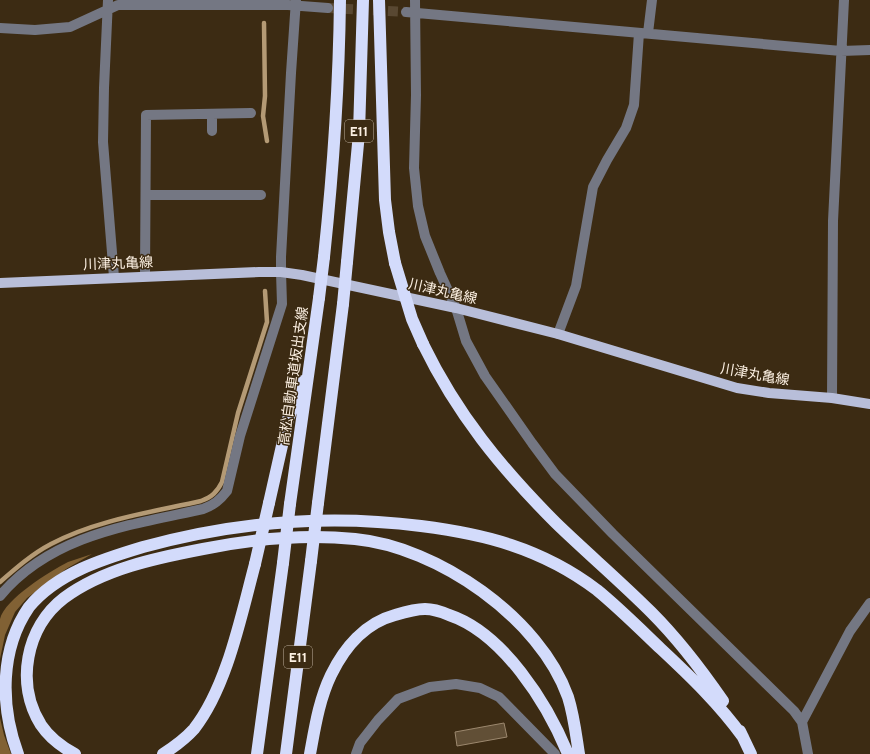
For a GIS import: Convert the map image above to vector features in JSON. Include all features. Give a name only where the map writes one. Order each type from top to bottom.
[{"type":"highway","name":"高松自動車道坂出支線","points":[[257,754],[290,504],[311,361],[331,195],[340,47],[340,0]]},
{"type":"highway","name":"E11","points":[[286,754],[343,304],[359,133],[363,0]]},
{"type":"highway","points":[[379,0],[385,200],[389,232],[395,263],[405,298],[423,344],[437,373],[455,402],[493,455],[556,523],[631,593],[669,631],[696,662],[710,682],[743,737],[751,754]]},
{"type":"highway","points":[[163,754],[178,744],[193,730],[204,715],[214,695],[232,646],[255,564],[288,420],[311,361]]},
{"type":"highway","points":[[18,754],[5,710],[3,672],[6,653],[12,636],[29,606],[56,582],[76,572],[124,553],[150,545],[225,529],[258,524],[302,521],[369,521],[400,523],[462,532],[512,545],[555,564],[596,589],[614,605],[704,690],[720,707],[743,737]]},
{"type":"highway","points":[[75,754],[65,749],[41,724],[34,710],[29,692],[27,674],[28,656],[33,639],[40,624],[50,610],[63,599],[85,586],[128,567],[155,559],[231,543],[301,538],[357,539],[401,550],[444,568],[484,592],[502,607],[534,641],[548,659],[560,679],[568,697],[574,720],[579,754]]},
{"type":"highway","points":[[310,754],[318,711],[324,692],[331,675],[349,646],[361,633],[375,623],[408,611],[426,609],[458,618],[473,626],[502,649],[528,682],[551,720],[568,754]]},
{"type":"main road","name":"川津丸亀線","points":[[0,283],[114,277],[281,272],[328,280],[456,308],[558,334],[737,388],[768,393],[832,398],[870,404]]},
{"type":"street","points":[[415,0],[410,13],[416,95],[414,168],[418,206],[425,236],[456,308],[466,341],[485,376],[555,474],[613,534],[794,711],[802,722],[808,754]]},
{"type":"street","points":[[558,334],[576,286],[593,187],[626,128],[634,105],[644,33],[652,0]]},
{"type":"street","points":[[832,398],[833,221],[844,0]]},
{"type":"street","points":[[0,596],[20,575],[41,560],[65,546],[92,536],[203,509],[222,499],[227,491],[240,436],[282,304],[281,272],[296,2]]},
{"type":"street","points":[[0,28],[35,30],[70,27],[108,5],[296,2],[328,8]]},
{"type":"street","points":[[108,5],[103,142],[114,277]]},
{"type":"street","points":[[410,13],[841,51],[870,50]]},
{"type":"street","points":[[145,276],[146,115],[251,113]]},
{"type":"street","points":[[212,114],[212,131]]},
{"type":"street","points":[[146,195],[260,195]]},
{"type":"street","points":[[802,722],[850,631],[870,603]]},
{"type":"street","points":[[356,754],[360,743],[378,720],[398,699],[430,687],[456,684],[480,688],[499,697],[555,754]]},
{"type":"shaded area","points":[[92,554],[66,569],[27,598],[15,612],[5,635],[0,659],[0,619],[10,603],[29,586],[50,572],[68,562]]},
{"type":"shaded area","points":[[0,718],[4,735],[11,754],[0,754]]},
{"type":"building","points":[[504,723],[507,737],[457,746],[455,732]]},
{"type":"waterway","points":[[264,23],[265,96],[263,116],[267,141]]},
{"type":"waterway","points":[[0,582],[37,552],[68,536],[105,523],[201,501],[211,496],[218,489],[222,482],[238,413],[267,322],[265,291]]},
{"type":"tunnel","points":[[328,8],[406,12]]}]
